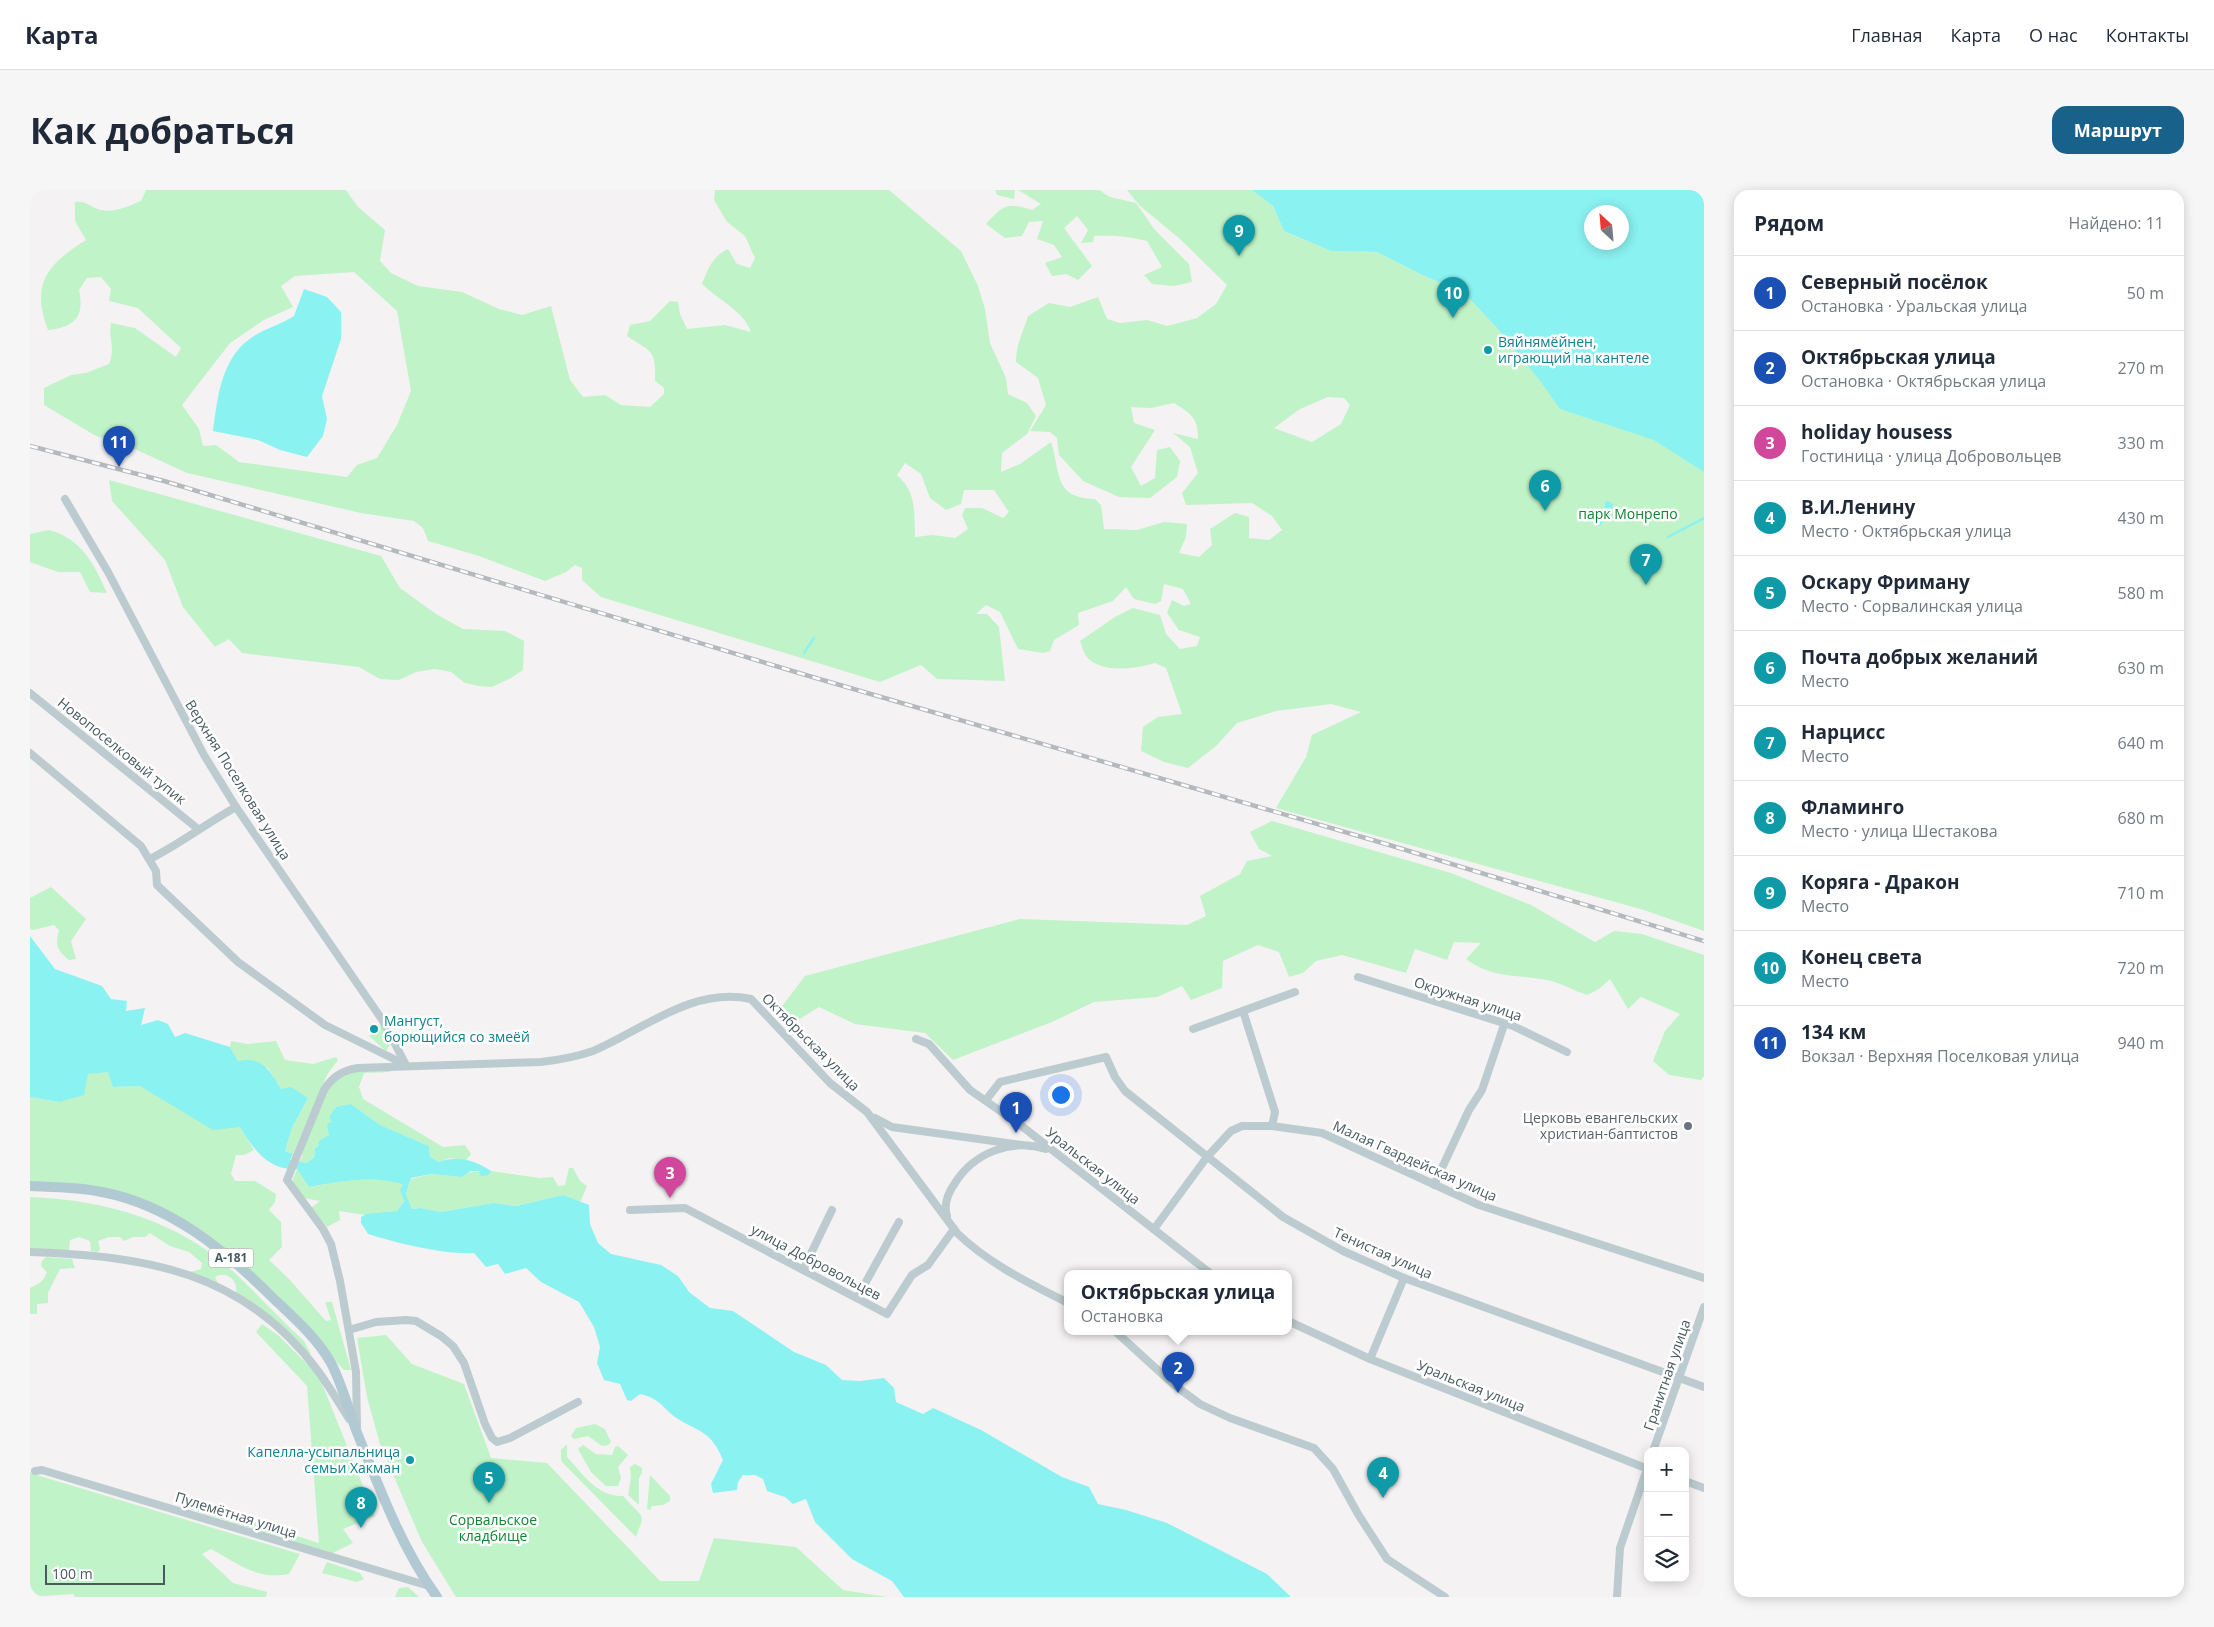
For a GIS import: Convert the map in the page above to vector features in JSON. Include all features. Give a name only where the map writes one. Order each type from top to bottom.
[{"type":"main road","name":"А-181","points":[[30,1186],[102,1192],[147,1206],[214,1243],[246,1271],[310,1335],[322,1349],[331,1364],[401,1537],[437,1597]]},
{"type":"street","name":"Верхняя Поселковая улица","points":[[65,499],[127,608],[179,709],[236,807],[383,1022],[406,1065]]},
{"type":"street","name":"Новопоселковый тупик","points":[[30,693],[198,829]]},
{"type":"street","points":[[30,753],[128,833],[150,859],[156,871],[157,884],[238,962],[325,1025],[406,1065]]},
{"type":"street","points":[[150,859],[236,807]]},
{"type":"street","name":"Окружная улица","points":[[1358,977],[1504,1025],[1513,1026],[1567,1052]]},
{"type":"street","points":[[1193,1029],[1295,992]]},
{"type":"street","name":"Октябрьская улица","points":[[406,1065],[462,1065],[568,1058],[592,1051],[692,1003],[723,996],[751,999],[830,1083],[867,1112],[948,1218],[954,1229],[970,1246],[990,1260],[1064,1301]]},
{"type":"street","points":[[1243,1011],[1276,1112],[1272,1126]]},
{"type":"street","points":[[1434,1185],[1469,1110],[1482,1090],[1504,1025]]},
{"type":"street","name":"Уральская улица","points":[[916,1039],[929,1044],[970,1090],[986,1100],[1206,1270]]},
{"type":"street","name":"Тенистая улица","points":[[986,1100],[1000,1082],[1106,1057],[1115,1077],[1125,1091],[1283,1217],[1343,1251],[1404,1278],[1704,1387]]},
{"type":"street","points":[[357,1431],[356,1372],[331,1244],[323,1229],[288,1185],[288,1174],[324,1090],[335,1076],[353,1068],[406,1065]]},
{"type":"street","points":[[867,1112],[892,1127],[1022,1145],[1050,1151]]},
{"type":"street","name":"Малая Гвардейская улица","points":[[1154,1229],[1207,1157],[1231,1131],[1242,1126],[1272,1126],[1322,1132],[1479,1205],[1704,1278]]},
{"type":"street","points":[[948,1218],[946,1209],[948,1196],[967,1168],[980,1157],[994,1150],[1022,1145]]},
{"type":"street","name":"улица Добровольцев","points":[[630,1210],[685,1208],[887,1314],[912,1275],[928,1265],[954,1229]]},
{"type":"street","points":[[803,1270],[832,1210]]},
{"type":"street","points":[[857,1298],[899,1222]]},
{"type":"street","points":[[30,1252],[144,1262],[202,1278],[226,1290],[247,1303],[292,1340],[318,1370],[357,1431]]},
{"type":"street","points":[[1370,1359],[1404,1278]]},
{"type":"street","name":"Гранитная улица","points":[[1654,1447],[1704,1307]]},
{"type":"street","points":[[349,1330],[376,1322],[406,1320],[416,1322],[441,1336],[453,1346],[464,1363],[484,1424],[492,1438],[497,1442],[510,1438],[578,1402]]},
{"type":"street","name":"Уральская улица","points":[[1292,1323],[1370,1359],[1644,1466]]},
{"type":"street","points":[[1119,1335],[1172,1384],[1200,1404],[1230,1418],[1314,1448],[1333,1469],[1358,1514],[1387,1559],[1445,1597]]},
{"type":"street","name":"Пулемётная улица","points":[[35,1471],[52,1473],[429,1586]]},
{"type":"street","points":[[1617,1597],[1620,1548],[1644,1479]]},
{"type":"street","points":[[1689,1483],[1704,1488]]},
{"type":"green space","name":"парк Монрепо","points":[[146,190],[346,190],[358,207],[385,230],[380,261],[391,273],[418,286],[462,292],[499,309],[522,315],[551,306],[570,380],[583,397],[605,395],[621,405],[650,407],[664,394],[664,388],[655,381],[655,363],[651,353],[627,336],[630,325],[650,321],[670,301],[678,302],[680,314],[687,329],[725,325],[751,332],[736,312],[702,284],[712,263],[718,255],[728,249],[737,264],[750,268],[755,258],[745,236],[727,222],[714,200],[715,190],[889,190],[961,251],[978,286],[985,309],[990,343],[1006,378],[1008,394],[1027,403],[1036,416],[1027,434],[1002,453],[1001,472],[1020,464],[1051,442],[1058,473],[1065,488],[1072,494],[1095,499],[1101,505],[1104,529],[1137,530],[1164,522],[1187,524],[1186,537],[1179,553],[1199,557],[1212,545],[1210,529],[1235,513],[1249,517],[1249,538],[1269,540],[1282,530],[1272,516],[1252,503],[1186,505],[1182,493],[1198,473],[1190,447],[1173,433],[1198,439],[1197,426],[1192,417],[1174,403],[1151,408],[1131,407],[1134,423],[1155,430],[1131,467],[1141,486],[1155,478],[1157,450],[1170,447],[1180,461],[1177,477],[1150,498],[1119,497],[1083,481],[1059,455],[1057,438],[1050,432],[1030,431],[1046,405],[1038,378],[1016,362],[1016,356],[1018,344],[1028,316],[1049,303],[1070,307],[1098,297],[1107,319],[1120,323],[1147,320],[1167,326],[1197,318],[1216,304],[1227,285],[1180,239],[1139,205],[1127,190],[1252,190],[1273,206],[1284,231],[1331,251],[1377,252],[1422,275],[1463,292],[1498,329],[1704,407],[1704,931],[1644,910],[1276,808],[1306,757],[1312,735],[1361,712],[1331,704],[1276,711],[1237,723],[1216,746],[1188,768],[1164,762],[1141,751],[1143,727],[1158,717],[1182,714],[1166,668],[1155,663],[1129,668],[1100,666],[1086,656],[1080,641],[1115,617],[1133,608],[1160,615],[1166,634],[1180,649],[1197,646],[1200,637],[1179,630],[1167,613],[1172,600],[1184,606],[1191,604],[1183,589],[1164,584],[1161,601],[1155,604],[1134,599],[1126,587],[1113,601],[1078,613],[1079,625],[1054,640],[1050,651],[1043,653],[1018,649],[1000,612],[986,605],[976,614],[987,614],[999,627],[1005,681],[937,679],[921,665],[880,682],[601,597],[582,580],[582,568],[575,565],[566,572],[545,581],[479,556],[428,541],[423,528],[414,521],[361,513],[187,473],[124,444],[96,436],[44,405],[44,388],[71,375],[86,373],[109,364],[112,352],[111,323],[135,328],[176,357],[181,348],[138,308],[109,301],[111,289],[101,277],[87,278],[79,290],[80,308],[76,319],[65,326],[48,330],[43,314],[42,287],[46,276],[53,267],[86,240],[75,221],[75,202],[83,202],[98,209],[111,211],[141,201]],"holes":[[[354,272],[397,311],[411,391],[397,425],[377,458],[357,465],[347,477],[239,462],[216,445],[203,446],[199,429],[182,405],[230,343],[264,320],[293,307],[281,286],[295,276]],[[1328,397],[1344,398],[1350,405],[1341,424],[1312,442],[1274,428],[1300,409]],[[905,463],[921,474],[930,498],[946,510],[961,504],[964,490],[994,490],[1009,512],[1003,518],[982,508],[965,508],[962,515],[968,529],[955,538],[933,535],[915,537],[914,511],[911,496],[908,488],[897,475]]]},
{"type":"green space","points":[[995,190],[1015,190],[1014,199],[997,195]]},
{"type":"green space","points":[[1018,190],[1099,190],[1110,197],[1136,203],[1155,230],[1189,264],[1192,282],[1174,286],[1152,284],[1144,275],[1162,267],[1147,241],[1128,237],[1094,236],[1093,242],[1081,243],[1088,230],[1077,216],[1064,228],[1092,266],[1078,280],[1066,274],[1052,276],[1045,263],[1062,257],[1054,245],[1037,239],[1043,221],[1029,222],[1022,236],[1005,238],[986,224],[1006,207],[1016,206],[1032,210],[1041,204]]},
{"type":"green space","points":[[109,480],[381,556],[400,588],[436,614],[463,629],[505,631],[524,641],[523,670],[492,687],[465,683],[451,672],[435,669],[416,672],[399,680],[380,679],[359,667],[242,653],[229,639],[215,647],[183,607],[165,560],[112,501]]},
{"type":"green space","points":[[49,530],[70,540],[86,554],[107,593],[90,592],[80,572],[58,572],[30,562],[30,534]]},
{"type":"green space","points":[[1272,821],[1451,873],[1531,905],[1595,942],[1614,931],[1642,934],[1704,955],[1704,1076],[1701,1080],[1669,1075],[1653,1061],[1665,1031],[1680,1014],[1641,997],[1628,1009],[1610,979],[1599,989],[1587,995],[1547,980],[1505,975],[1486,970],[1466,959],[1481,943],[1454,942],[1447,960],[1415,949],[1406,973],[1342,955],[1316,961],[1303,973],[1289,977],[1279,952],[1258,945],[1223,961],[1222,988],[1191,1000],[1182,986],[1157,997],[1094,1002],[1052,1022],[953,1060],[925,1033],[855,1024],[819,1007],[787,1027],[776,1014],[805,976],[1020,919],[1187,925],[1206,916],[1200,896],[1240,874],[1247,861],[1272,856],[1259,849],[1250,832]]},
{"type":"green space","points":[[51,887],[86,919],[71,941],[76,959],[69,960],[58,947],[59,930],[54,925],[30,929],[30,898]]},
{"type":"green space","points":[[381,1024],[391,1043],[386,1051],[369,1036]]},
{"type":"green space","points":[[231,1041],[248,1044],[276,1041],[285,1060],[313,1064],[336,1057],[338,1060],[327,1075],[293,1154],[285,1151],[292,1128],[308,1098],[281,1089],[268,1068],[238,1061],[230,1047]]},
{"type":"green space","points":[[390,1069],[390,1072],[364,1073],[359,1087],[363,1099],[443,1147],[465,1145],[471,1154],[466,1160],[450,1158],[439,1162],[430,1157],[429,1146],[380,1125],[351,1104],[332,1122],[329,1135],[315,1148],[314,1158],[306,1163],[299,1162],[303,1155],[300,1152],[320,1101],[331,1083],[337,1077],[349,1072]]},
{"type":"green space","points":[[109,1071],[113,1087],[140,1086],[240,1127],[254,1150],[244,1155],[236,1155],[231,1174],[235,1181],[255,1181],[276,1194],[275,1202],[269,1210],[281,1222],[282,1247],[269,1260],[289,1279],[326,1321],[331,1320],[325,1302],[332,1302],[351,1370],[344,1370],[244,1265],[149,1203],[30,1183],[30,1097],[59,1102],[88,1074]]},
{"type":"green space","points":[[569,1168],[573,1168],[580,1181],[587,1186],[580,1203],[563,1195],[516,1206],[493,1203],[441,1212],[420,1208],[412,1209],[406,1194],[411,1179],[431,1174],[462,1177],[475,1172],[489,1175],[491,1171],[540,1178],[553,1177],[558,1186],[565,1185]]},
{"type":"green space","points":[[297,1169],[309,1187],[369,1179],[392,1181],[403,1185],[404,1200],[397,1211],[365,1215],[339,1211],[340,1220],[327,1227],[311,1208],[320,1201],[304,1198],[292,1182]]},
{"type":"green space","points":[[30,1197],[86,1203],[114,1209],[166,1227],[191,1240],[236,1274],[304,1341],[311,1354],[307,1354],[228,1289],[236,1292],[235,1284],[230,1277],[219,1275],[215,1277],[219,1285],[190,1272],[201,1269],[202,1263],[189,1252],[170,1246],[150,1233],[145,1237],[133,1237],[124,1241],[120,1237],[109,1237],[98,1241],[100,1249],[98,1252],[91,1251],[90,1241],[79,1237],[70,1240],[69,1250],[30,1250]]},
{"type":"green space","points":[[46,1257],[72,1259],[75,1268],[60,1269],[48,1293],[48,1303],[37,1304],[37,1314],[30,1314],[30,1288],[41,1282],[46,1275],[47,1272],[41,1266],[42,1261]]},
{"type":"green space","points":[[262,1324],[279,1336],[319,1376],[375,1516],[343,1529],[353,1543],[331,1554],[190,1509],[191,1503],[319,1543],[307,1386],[256,1332]]},
{"type":"green space","name":"Сорвальское кладбище","points":[[386,1335],[412,1364],[464,1384],[491,1458],[547,1463],[660,1581],[699,1581],[714,1538],[796,1547],[843,1590],[887,1597],[456,1597],[422,1542],[380,1444],[367,1397],[357,1338]]},
{"type":"green space","points":[[595,1424],[605,1429],[611,1442],[608,1445],[602,1446],[588,1436],[574,1439],[571,1436],[576,1428]]},
{"type":"green space","points":[[567,1444],[567,1457],[591,1483],[606,1493],[623,1496],[641,1515],[642,1520],[636,1537],[561,1461],[561,1450]]},
{"type":"green space","points":[[583,1445],[596,1454],[612,1455],[615,1447],[618,1446],[628,1455],[618,1467],[621,1478],[618,1486],[606,1486],[591,1472],[578,1449]]},
{"type":"green space","points":[[635,1464],[642,1468],[639,1478],[639,1505],[628,1495],[631,1477],[630,1467]]},
{"type":"green space","points":[[30,1473],[300,1554],[289,1574],[267,1575],[239,1565],[211,1549],[202,1554],[233,1583],[267,1592],[266,1597],[75,1597],[73,1594],[30,1597]]},
{"type":"green space","points":[[650,1475],[670,1496],[670,1501],[663,1505],[652,1506],[650,1510],[647,1509]]},
{"type":"green space","points":[[327,1562],[360,1573],[364,1579],[357,1582],[322,1573]]},
{"type":"green space","points":[[408,1587],[419,1597],[395,1597],[399,1588]]},
{"type":"water","points":[[1252,190],[1704,190],[1704,472],[1654,440],[1560,409],[1541,382],[1498,329],[1463,292],[1422,275],[1377,252],[1331,251],[1284,231],[1273,206]]},
{"type":"water","points":[[304,289],[327,297],[341,312],[341,339],[322,396],[327,419],[323,436],[307,457],[280,450],[258,440],[213,431],[224,375],[237,351],[259,333],[294,316]]},
{"type":"water","points":[[1606,500],[1613,504],[1612,510],[1600,526],[1595,525],[1594,519],[1604,509]]},
{"type":"water","points":[[30,936],[55,969],[102,986],[111,999],[127,1001],[126,1011],[145,1008],[141,1025],[158,1020],[168,1024],[175,1037],[185,1033],[230,1047],[238,1061],[246,1060],[259,1063],[269,1070],[281,1089],[291,1087],[308,1098],[292,1128],[285,1151],[293,1154],[290,1160],[306,1163],[314,1158],[315,1148],[318,1146],[319,1141],[329,1135],[327,1124],[332,1122],[329,1117],[336,1107],[351,1104],[380,1125],[429,1146],[430,1157],[439,1162],[453,1159],[466,1160],[491,1171],[489,1175],[481,1176],[479,1171],[471,1171],[462,1177],[431,1174],[411,1178],[406,1194],[412,1209],[420,1208],[441,1212],[493,1203],[516,1206],[563,1195],[589,1205],[590,1224],[598,1243],[611,1254],[661,1265],[678,1276],[689,1292],[710,1308],[733,1311],[794,1352],[826,1365],[842,1380],[860,1381],[884,1378],[894,1388],[896,1402],[923,1414],[933,1408],[981,1430],[1062,1477],[1089,1487],[1098,1504],[1126,1510],[1167,1523],[1267,1574],[1291,1597],[904,1597],[892,1581],[852,1559],[815,1522],[806,1499],[793,1504],[785,1497],[767,1491],[763,1479],[755,1475],[743,1475],[738,1482],[737,1490],[713,1493],[711,1484],[723,1460],[713,1442],[703,1433],[675,1417],[656,1400],[640,1394],[631,1401],[627,1400],[620,1384],[604,1380],[597,1363],[600,1347],[594,1327],[579,1302],[541,1282],[526,1268],[505,1274],[498,1264],[486,1267],[474,1253],[436,1250],[368,1234],[361,1223],[361,1217],[366,1214],[397,1211],[404,1201],[400,1190],[403,1185],[369,1179],[309,1187],[297,1169],[287,1169],[278,1166],[263,1157],[250,1143],[240,1127],[213,1130],[140,1086],[113,1087],[108,1072],[88,1074],[84,1095],[59,1102],[30,1097]]},
{"type":"waterway","points":[[1668,537],[1704,518]]},
{"type":"waterway","points":[[804,653],[814,638]]},
{"type":"railway","points":[[30,446],[164,481],[809,676],[1386,844],[1704,941]]},
{"type":"place","name":"Коряга - Дракон","points":[[1239,256]]},
{"type":"place","name":"Конец света","points":[[1453,318]]},
{"type":"place","name":"Вяйнямёйнен, играющий на кантеле","points":[[1488,350]]},
{"type":"place","name":"134 км","points":[[119,467]]},
{"type":"place","name":"Почта добрых желаний","points":[[1545,511]]},
{"type":"place","name":"Нарцисс","points":[[1646,585]]},
{"type":"place","name":"Мангуст, борющийся со змеёй","points":[[374,1029]]},
{"type":"place","name":"Церковь евангельских христиан-баптистов","points":[[1688,1126]]},
{"type":"place","name":"Северный посёлок","points":[[1016,1133]]},
{"type":"place","name":"holiday housess","points":[[670,1198]]},
{"type":"place","name":"Октябрьская улица","points":[[1178,1393]]},
{"type":"place","name":"Капелла-усыпальница семьи Хакман","points":[[410,1460]]},
{"type":"place","name":"В.И.Ленину","points":[[1383,1498]]},
{"type":"place","name":"Оскару Фриману","points":[[489,1503]]},
{"type":"place","name":"Фламинго","points":[[361,1528]]}]
